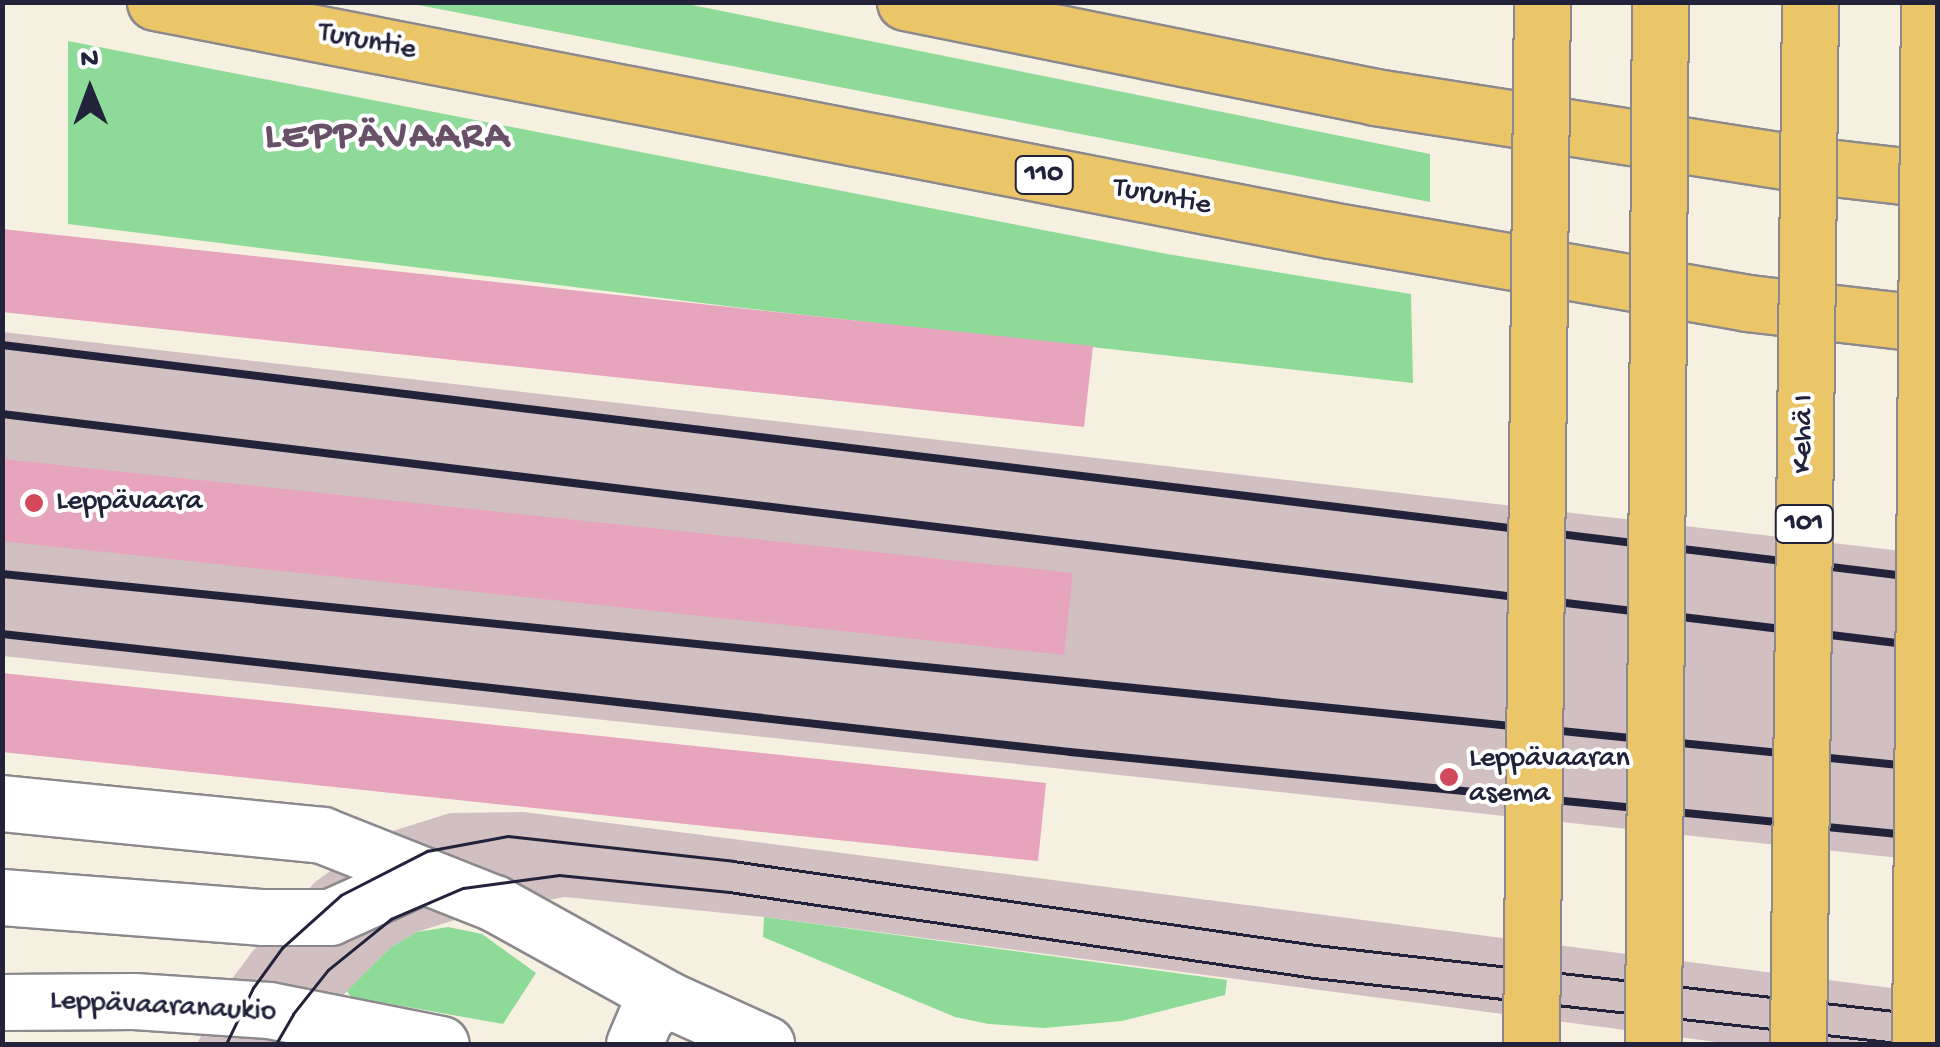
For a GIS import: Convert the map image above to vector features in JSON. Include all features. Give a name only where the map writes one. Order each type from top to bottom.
[{"type":"main road","name":"Turuntie","points":[[155,2],[1330,230],[1748,303],[1938,325]]},
{"type":"main road","points":[[906,2],[1375,97],[1817,166],[1938,180]]},
{"type":"main road","points":[[1530,1044],[1542,2]]},
{"type":"main road","points":[[1653,1044],[1660,2]]},
{"type":"main road","name":"Kehä I","points":[[1798,1044],[1810,2]]},
{"type":"main road","points":[[1920,1044],[1928,2]]},
{"type":"street","points":[[2,803],[322,835],[494,903],[666,999],[766,1044]]},
{"type":"street","points":[[2,896],[263,917],[330,917],[422,875]]},
{"type":"street","points":[[634,1044],[646,1016],[666,999]]},
{"type":"street","name":"Leppävaaranaukio","points":[[2,1002],[134,1001],[269,1010],[441,1044]]},
{"type":"shaded area","points":[[3,332],[1937,555],[1937,862],[3,656]]},
{"type":"shaded area","points":[[524,812],[1938,994],[1937,1044],[1732,1044],[764,917],[565,897],[483,911],[417,932],[390,948],[295,1044],[197,1044],[226,987],[252,952],[315,882],[380,835],[450,813]]},
{"type":"green space","points":[[408,3],[682,3],[1430,154],[1430,202]]},
{"type":"green space","points":[[68,41],[1167,254],[1411,294],[1413,383],[734,307],[68,224]]},
{"type":"green space","points":[[764,917],[1227,980],[1225,995],[1122,1021],[1044,1028],[989,1024],[955,1017],[763,937]]},
{"type":"green space","points":[[448,927],[482,934],[536,973],[503,1024],[351,997],[347,991],[390,948],[417,932]]},
{"type":"building","points":[[2,229],[1093,346],[1084,427],[2,312]]},
{"type":"building","points":[[2,459],[1073,573],[1064,655],[2,541]]},
{"type":"building","points":[[2,673],[1046,783],[1038,861],[2,752]]},
{"type":"tram line","points":[[226,1044],[253,988],[282,948],[341,895],[427,851],[508,836],[733,861],[1316,945],[1938,1016]]},
{"type":"tram line","points":[[276,1044],[293,1014],[328,970],[391,919],[463,888],[559,875],[729,892],[1314,978],[1907,1044]]},
{"type":"railway","points":[[2,345],[1938,580]]},
{"type":"railway","points":[[2,414],[1938,648]]},
{"type":"railway","points":[[2,574],[1938,769]]},
{"type":"railway","points":[[2,634],[1070,752],[1938,838]]},
{"type":"place","name":"Leppävaara","points":[[34,503]]},
{"type":"place","name":"Leppävaaran asema","points":[[1449,777]]},
{"type":"district","name":"LEPPÄVAARA","points":[[388,138]]}]
